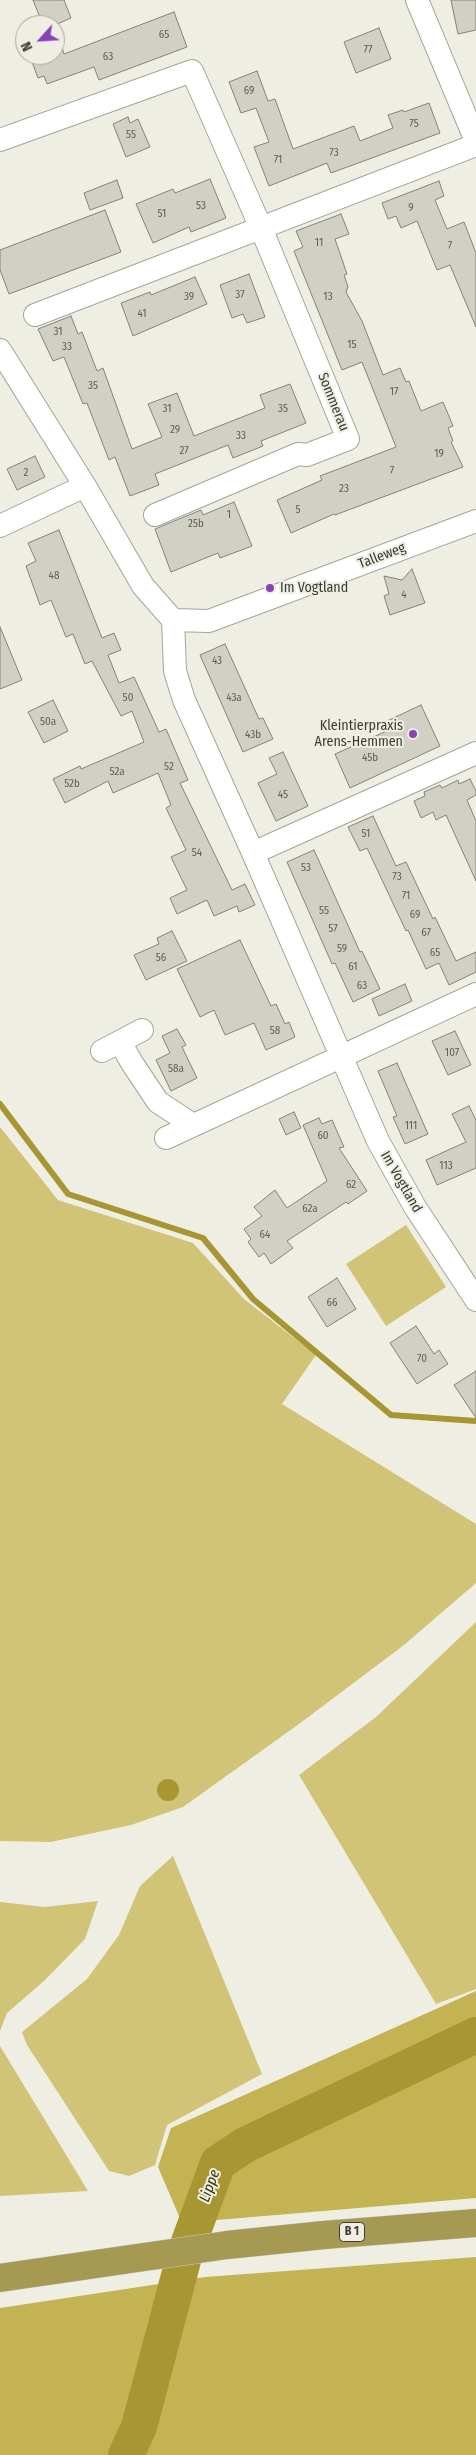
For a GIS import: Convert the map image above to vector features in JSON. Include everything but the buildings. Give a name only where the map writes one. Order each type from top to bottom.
[{"type":"highway","name":"B 1","points":[[0,2278],[227,2246],[324,2235],[476,2223]]},
{"type":"street","points":[[417,0],[471,115],[476,141]]},
{"type":"street","name":"Sommerau","points":[[0,140],[192,71],[261,228],[348,439],[307,455],[298,454],[155,515]]},
{"type":"street","points":[[35,315],[476,146]]},
{"type":"street","points":[[0,350],[85,486],[142,586],[173,620]]},
{"type":"street","points":[[0,526],[85,486]]},
{"type":"street","name":"Talleweg","points":[[173,620],[209,621],[476,520]]},
{"type":"street","name":"Im Vogtland","points":[[173,620],[175,671],[184,700],[253,853],[378,1142],[415,1207],[476,1300]]},
{"type":"street","points":[[253,853],[476,753]]},
{"type":"street","points":[[166,1138],[475,995]]},
{"type":"street","points":[[142,1030],[111,1047],[132,1063],[158,1102],[193,1125]]},
{"type":"shaded area","points":[[0,1127],[58,1200],[193,1243],[244,1299],[316,1355],[282,1404],[476,1524],[476,1583],[404,1645],[299,1724],[183,1807],[131,1825],[51,1842],[0,1841]]},
{"type":"shaded area","points":[[406,1225],[446,1287],[386,1326],[346,1264]]},
{"type":"shaded area","points":[[476,1622],[476,1989],[436,2004],[299,1775],[376,1717]]},
{"type":"shaded area","points":[[168,1779],[176,1782],[179,1790],[176,1798],[168,1801],[160,1798],[157,1790],[160,1782]]},
{"type":"shaded area","points":[[173,1856],[262,2074],[167,2125],[155,2165],[129,2176],[109,2171],[27,2045],[22,2032],[87,1979],[119,1935],[140,1886]]},
{"type":"shaded area","points":[[98,1901],[85,1939],[44,1981],[7,2013],[0,2031],[0,1902],[45,1907]]},
{"type":"shaded area","points":[[476,1991],[476,2198],[182,2223],[158,2167],[171,2128]]},
{"type":"shaded area","points":[[0,2046],[88,2191],[0,2196]]},
{"type":"shaded area","points":[[476,2257],[476,2455],[0,2455],[0,2308],[205,2277]]},
{"type":"waterway","points":[[0,1104],[68,1194],[203,1238],[253,1299],[391,1415],[476,1421]]},
{"type":"waterway","name":"Lippe","points":[[126,2455],[139,2427],[185,2253],[218,2163],[245,2145],[476,2035]]},
{"type":"place","name":"Im Vogtland","points":[[270,588]]},
{"type":"place","name":"Kleintierpraxis Arens-Hemmen","points":[[413,734]]}]
